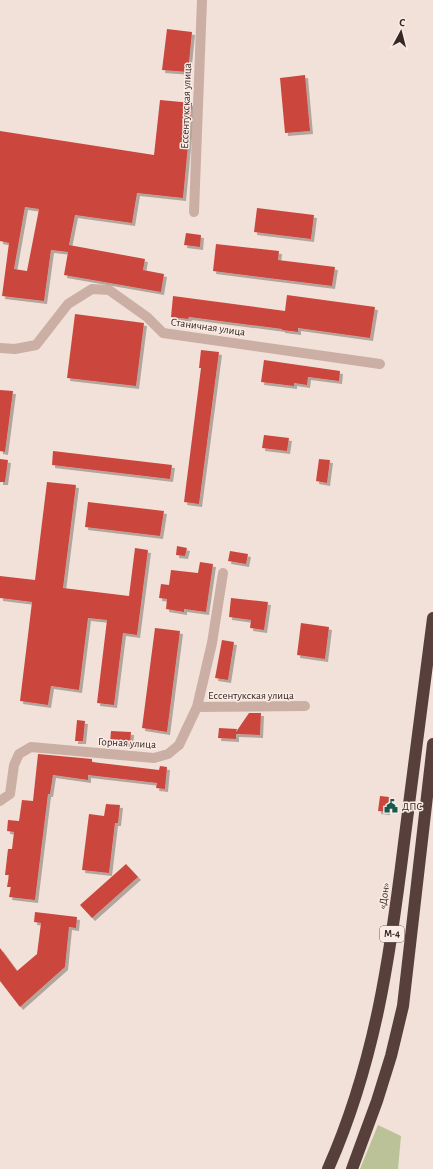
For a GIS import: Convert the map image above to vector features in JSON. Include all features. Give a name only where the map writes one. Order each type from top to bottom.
[{"type":"highway","name":"«Дон»","points":[[328,1169],[351,1113],[372,1045],[379,1013],[397,896],[433,618]]},
{"type":"highway","name":"М-4","points":[[352,1169],[379,1094],[403,1006],[433,744]]},
{"type":"street","name":"Ессентукская улица","points":[[194,212],[202,0]]},
{"type":"street","name":"Станичная улица","points":[[0,348],[15,349],[36,345],[68,304],[92,289],[109,290],[147,317],[163,333],[380,364]]},
{"type":"street","name":"Горная улица","points":[[0,801],[10,794],[14,765],[19,754],[31,747],[154,758],[168,754],[179,745],[197,707],[212,643],[223,573]]},
{"type":"street","name":"Ессентукская улица","points":[[197,707],[305,706]]},
{"type":"green space","points":[[378,1125],[401,1136],[398,1169],[360,1169]]},
{"type":"building","points":[[167,29],[192,32],[188,72],[162,70]]},
{"type":"building","points":[[305,75],[310,131],[285,133],[280,78]]},
{"type":"building","points":[[160,100],[192,103],[183,198],[137,193],[132,223],[75,215],[69,245],[145,259],[143,270],[164,274],[161,292],[64,275],[68,252],[51,250],[44,301],[2,296],[9,243],[0,241],[0,131],[154,155]],"holes":[[[25,207],[39,209],[27,271],[14,269]]]},
{"type":"building","points":[[257,208],[314,215],[311,239],[254,232]]},
{"type":"building","points":[[186,233],[201,235],[200,247],[184,245]]},
{"type":"building","points":[[216,244],[279,251],[278,260],[335,267],[332,286],[213,271]]},
{"type":"building","points":[[287,295],[375,307],[370,338],[298,328],[298,332],[189,317],[188,319],[171,317],[173,296],[285,311]]},
{"type":"building","points":[[75,314],[144,323],[136,386],[67,378]]},
{"type":"building","points":[[201,350],[219,352],[199,504],[184,502],[201,368],[199,368]]},
{"type":"building","points":[[264,360],[340,371],[339,381],[308,377],[307,385],[294,383],[294,386],[261,382]]},
{"type":"building","points":[[0,390],[13,391],[5,452],[0,451]]},
{"type":"building","points":[[264,435],[289,438],[287,451],[262,448]]},
{"type":"building","points":[[53,451],[172,465],[170,479],[52,465]]},
{"type":"building","points":[[0,459],[8,460],[5,482],[0,482]]},
{"type":"building","points":[[319,459],[330,460],[327,483],[316,481]]},
{"type":"building","points":[[47,482],[76,485],[63,588],[129,596],[135,548],[148,550],[137,635],[123,633],[114,705],[97,703],[107,620],[88,618],[79,690],[51,686],[48,705],[20,701],[32,602],[0,598],[0,576],[35,580]]},
{"type":"building","points":[[88,502],[164,511],[160,536],[85,527]]},
{"type":"building","points":[[177,546],[187,548],[185,556],[176,555]]},
{"type":"building","points":[[230,551],[248,554],[246,564],[228,561]]},
{"type":"building","points":[[200,562],[213,564],[206,612],[184,609],[184,612],[166,609],[167,599],[159,598],[161,584],[169,585],[171,570],[198,573]]},
{"type":"building","points":[[231,598],[268,602],[264,630],[250,628],[251,620],[229,617]]},
{"type":"building","points":[[301,623],[329,627],[325,659],[297,655]]},
{"type":"building","points":[[155,628],[180,631],[167,732],[142,728]]},
{"type":"building","points":[[222,640],[234,642],[228,680],[215,678]]},
{"type":"building","points":[[249,713],[261,713],[260,735],[236,734],[236,739],[218,738],[219,728],[237,729],[236,732]]},
{"type":"building","points":[[77,720],[85,721],[83,741],[75,741]]},
{"type":"building","points":[[111,731],[131,732],[130,745],[110,743]]},
{"type":"building","points":[[38,754],[92,759],[92,762],[159,770],[160,766],[167,767],[165,789],[156,788],[157,783],[88,775],[88,780],[53,775],[50,794],[48,794],[35,900],[9,897],[11,887],[7,887],[9,875],[5,875],[8,849],[12,849],[14,832],[7,831],[8,820],[19,821],[22,800],[33,801]]},
{"type":"building","points":[[380,796],[389,797],[387,812],[378,811]]},
{"type":"building","points":[[106,804],[120,805],[118,823],[115,823],[109,873],[82,870],[89,814],[104,816]]},
{"type":"building","points":[[126,864],[138,877],[92,918],[80,905]]},
{"type":"building","points":[[35,912],[77,917],[76,928],[69,927],[65,967],[20,1007],[0,981],[0,948],[17,971],[37,954],[41,923],[34,922]]},
{"type":"place","name":"ДПС","points":[[391,806]]}]
